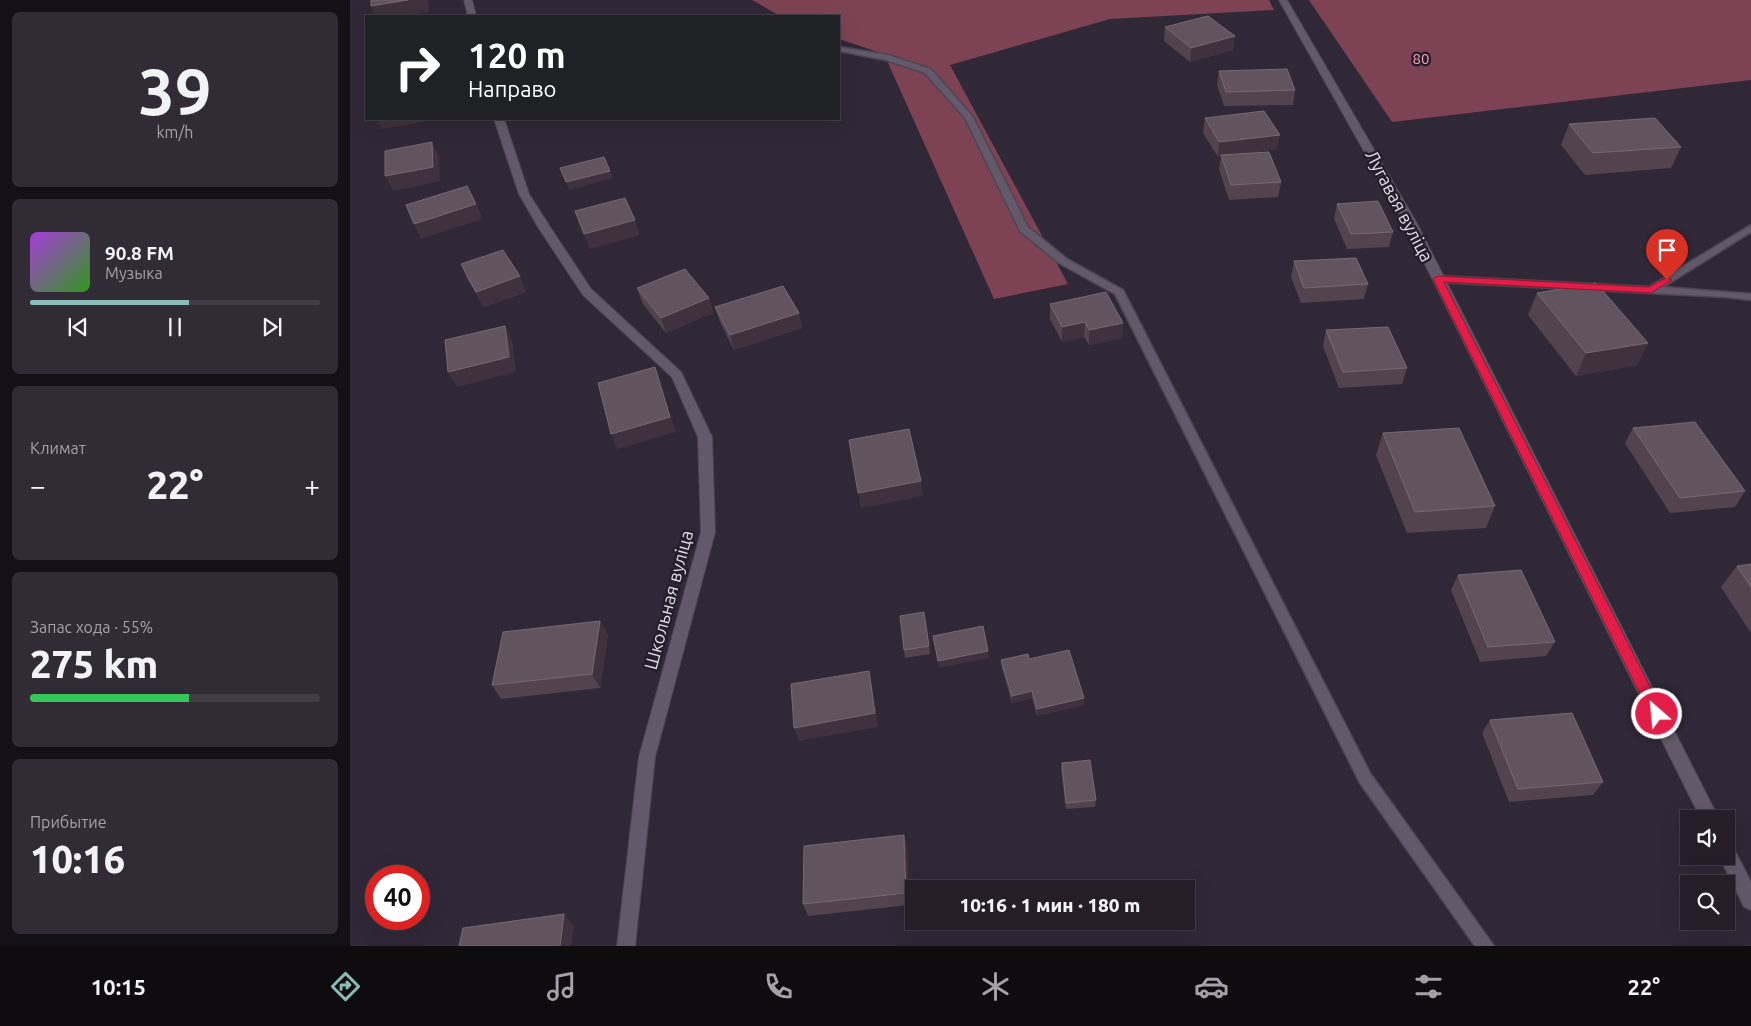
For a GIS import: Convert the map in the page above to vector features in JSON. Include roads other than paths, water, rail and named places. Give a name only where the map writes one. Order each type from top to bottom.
[{"type":"street","points":[[468,0],[472,15]]},
{"type":"street","name":"Лугавая вуліца","points":[[1283,0],[1410,222],[1705,810]]},
{"type":"street","name":"Школьная вуліца","points":[[499,120],[524,194],[544,227],[587,292],[677,374],[705,437],[708,532],[647,757],[626,946]]},
{"type":"street","points":[[1733,865],[1751,900]]},
{"type":"lane","points":[[840,49],[888,58],[928,71],[969,117],[1024,229],[1063,261],[1119,292],[1366,778],[1485,946]]},
{"type":"lane","points":[[1651,290],[1751,228]]},
{"type":"lane","points":[[1438,279],[1751,297]]},
{"type":"park label","name":"80","points":[[1421,59]]}]
